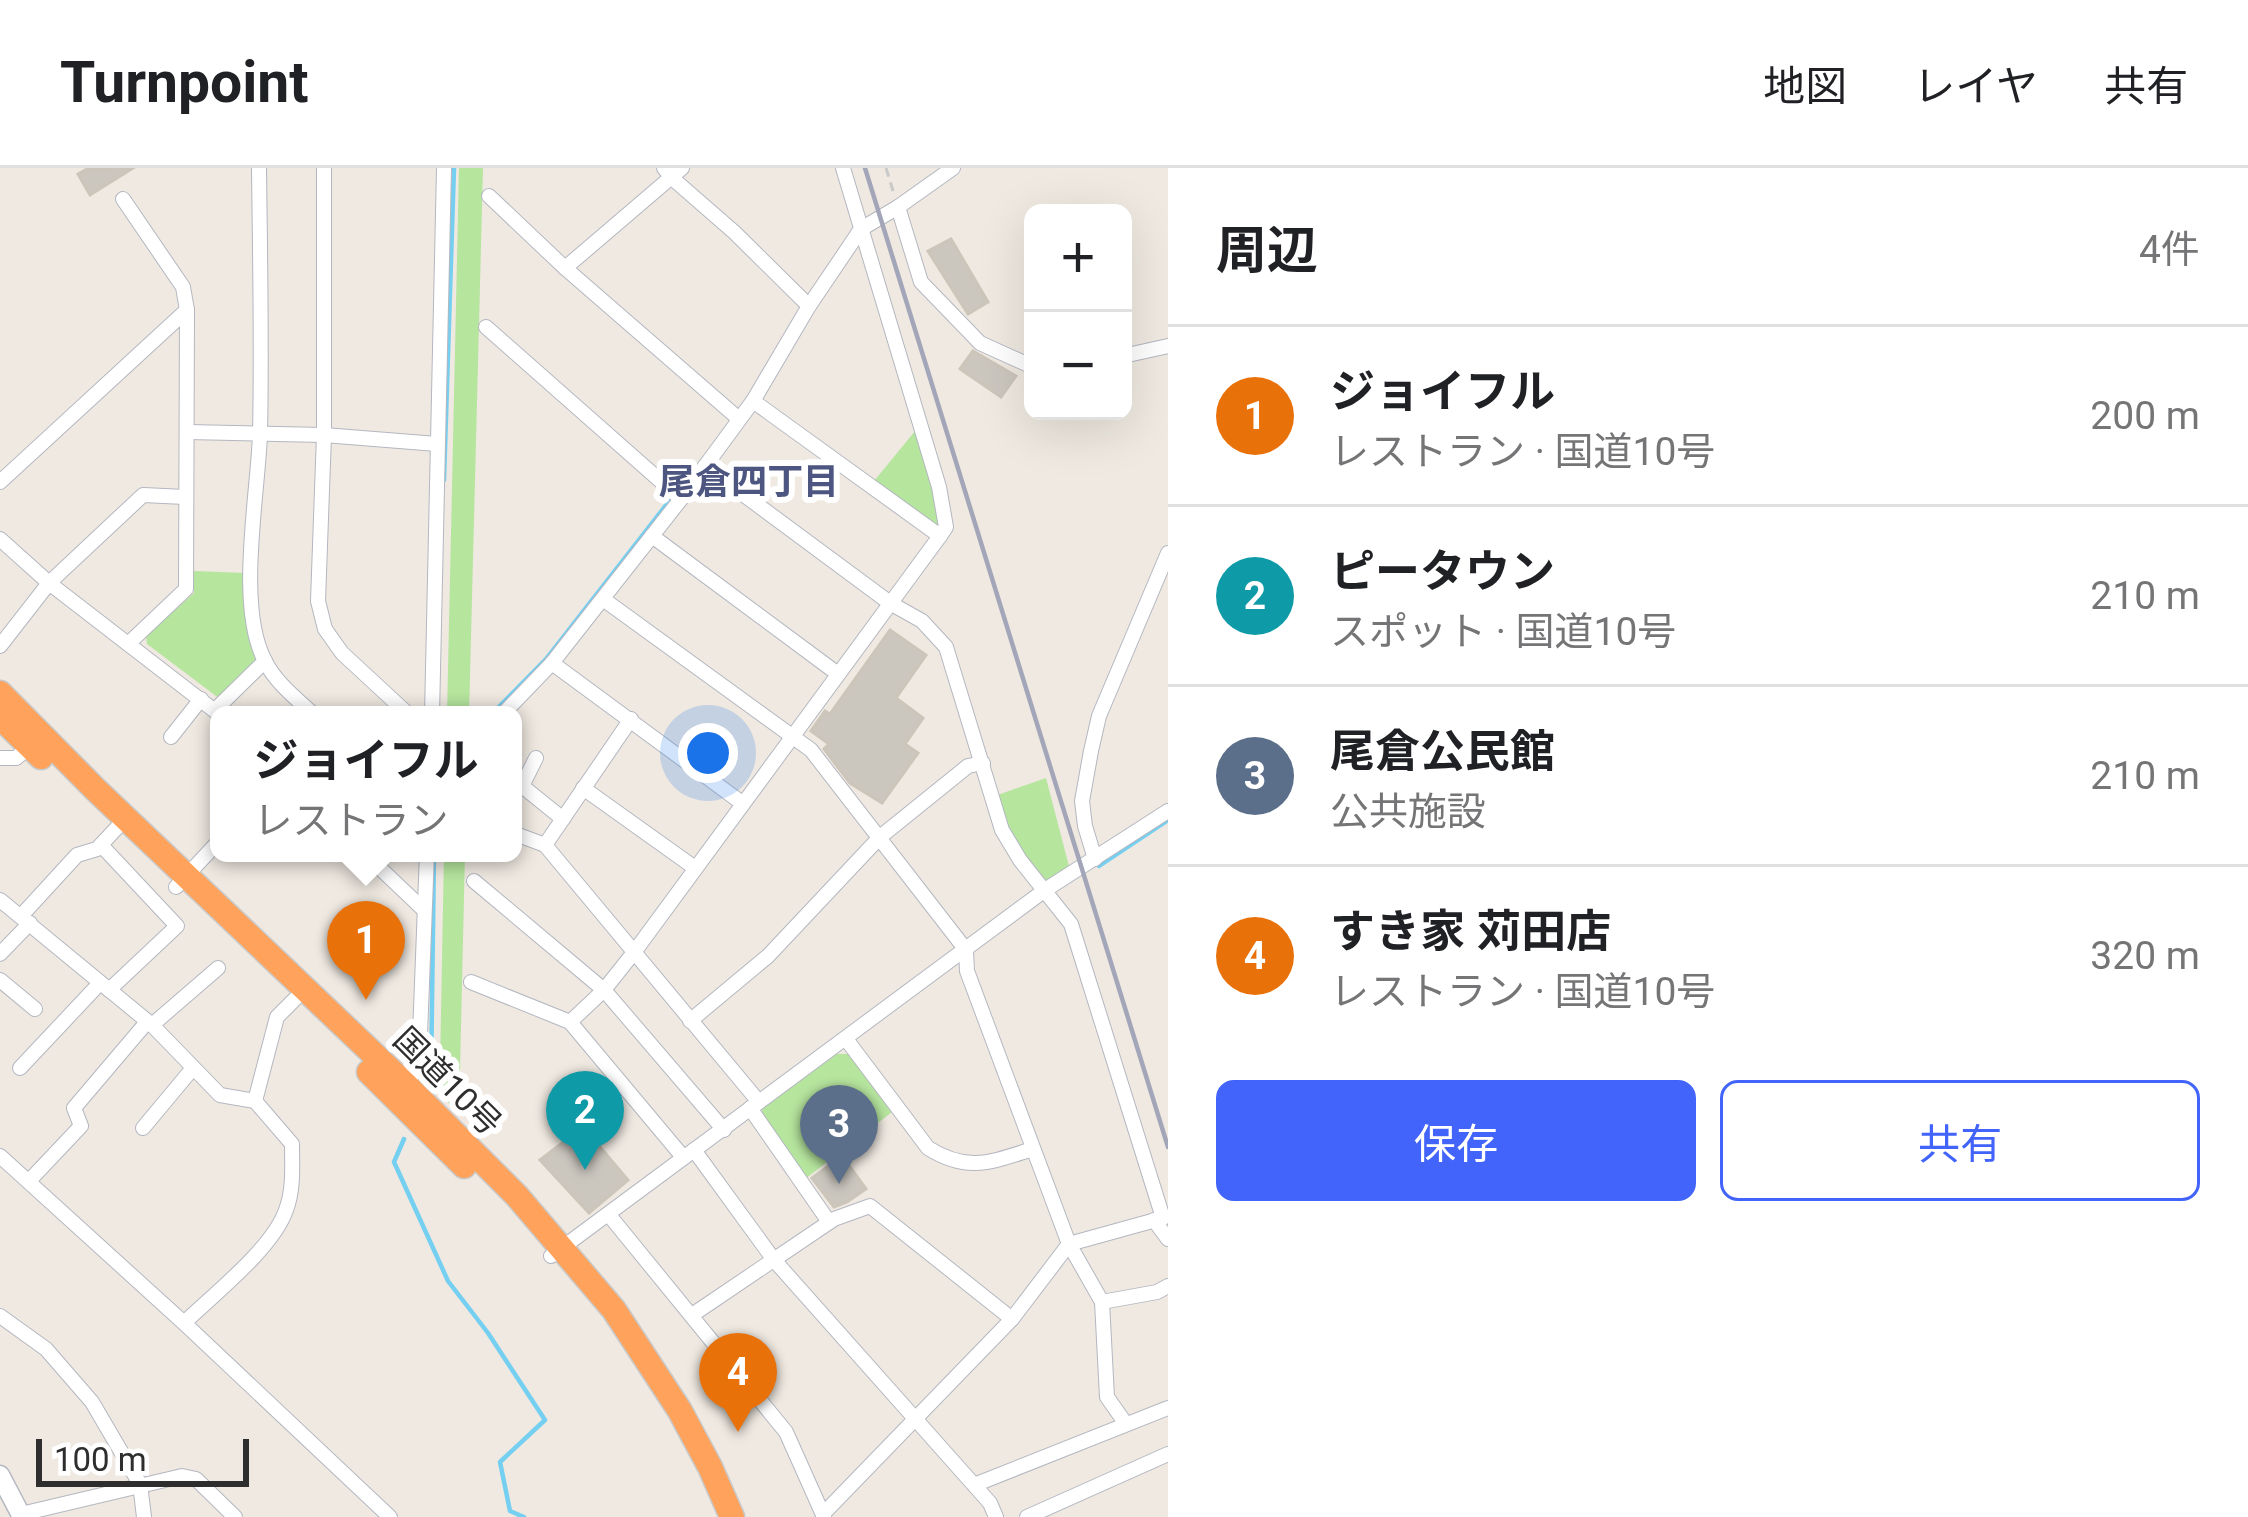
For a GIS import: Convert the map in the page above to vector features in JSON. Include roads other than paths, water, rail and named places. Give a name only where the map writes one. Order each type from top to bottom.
[{"type":"highway","name":"国道10号","points":[[0,694],[114,831],[181,881],[407,1098]]},
{"type":"highway","name":"国道10号","points":[[0,717],[36,741]]},
{"type":"highway","name":"国道10号","points":[[181,881],[295,999],[517,1196],[659,1405],[714,1517]]},
{"type":"highway","name":"国道10号","points":[[557,1252],[614,1310],[680,1411],[732,1517]]},
{"type":"street","points":[[260,168],[260,434],[251,576],[253,622],[265,661],[304,706]]},
{"type":"street","points":[[324,168],[324,435],[318,601],[325,629],[342,653],[399,706]]},
{"type":"street","points":[[432,706],[444,168]]},
{"type":"street","points":[[569,1022],[604,990],[635,951],[946,527],[939,487],[843,168]]},
{"type":"street","points":[[511,706],[552,663],[681,499],[753,400],[861,229],[952,168]]},
{"type":"street","points":[[566,268],[672,171],[809,306]]},
{"type":"street","points":[[489,196],[739,419]]},
{"type":"street","points":[[123,199],[183,287],[187,310],[186,589],[128,644]]},
{"type":"street","points":[[898,207],[922,282],[980,343],[1024,363]]},
{"type":"street","points":[[0,482],[187,310]]},
{"type":"street","points":[[486,327],[681,499]]},
{"type":"street","points":[[1132,354],[1168,346]]},
{"type":"street","points":[[753,400],[940,536]]},
{"type":"street","points":[[188,432],[324,435],[437,445]]},
{"type":"street","points":[[609,1215],[786,1432],[824,1515],[1012,1318],[1069,1244],[1162,1218],[1070,924],[1002,830],[946,647],[922,621],[890,603],[705,466]]},
{"type":"street","points":[[0,646],[49,583],[143,495],[185,497]]},
{"type":"street","points":[[652,536],[838,674]]},
{"type":"street","points":[[0,539],[49,583],[210,706]]},
{"type":"street","points":[[1095,859],[1082,801],[1090,752],[1107,696],[1168,553]]},
{"type":"street","points":[[603,599],[811,750],[967,950],[967,971],[1069,1244],[1102,1302],[1107,1397],[1126,1424]]},
{"type":"street","points":[[224,706],[265,661]]},
{"type":"street","points":[[552,663],[742,803]]},
{"type":"street","points":[[171,737],[201,699]]},
{"type":"street","points":[[545,845],[631,719]]},
{"type":"street","points":[[0,758],[16,758],[36,741]]},
{"type":"street","points":[[536,758],[522,786],[563,819]]},
{"type":"street","points":[[689,1021],[769,956],[880,837],[968,766],[983,763]]},
{"type":"street","points":[[583,788],[695,868]]},
{"type":"street","points":[[557,1252],[1045,890],[1168,812]]},
{"type":"street","points":[[0,955],[77,855],[114,831],[177,926],[104,987],[20,1068]]},
{"type":"street","points":[[522,836],[545,845],[635,951],[755,1105],[829,1222]]},
{"type":"street","points":[[181,881],[210,851]]},
{"type":"street","points":[[373,862],[424,910]]},
{"type":"street","points":[[407,1098],[419,1061],[427,862]]},
{"type":"street","points":[[475,881],[604,990],[724,1130]]},
{"type":"street","points":[[0,899],[150,1023],[220,1095],[255,1101],[292,1144],[292,1186],[281,1223],[263,1247],[184,1323]]},
{"type":"street","points":[[29,1180],[81,1126],[74,1108],[150,1023],[218,968]]},
{"type":"street","points":[[0,980],[35,1009]]},
{"type":"street","points":[[471,982],[569,1022],[689,1154],[774,1260],[990,1503],[996,1517]]},
{"type":"street","points":[[255,1101],[278,1017],[295,999]]},
{"type":"street","points":[[846,1039],[928,1148],[941,1156],[972,1165],[1033,1149]]},
{"type":"street","points":[[143,1128],[193,1068]]},
{"type":"street","points":[[0,1156],[390,1517]]},
{"type":"street","points":[[692,1315],[829,1222],[870,1206],[1012,1318]]},
{"type":"street","points":[[1154,1220],[1168,1239]]},
{"type":"street","points":[[1102,1302],[1168,1286]]},
{"type":"street","points":[[0,1316],[46,1349],[92,1402],[140,1484],[144,1517]]},
{"type":"street","points":[[974,1485],[1168,1408]]},
{"type":"street","points":[[1027,1517],[1168,1454]]},
{"type":"street","points":[[0,1475],[21,1516],[182,1476],[196,1478],[235,1517]]},
{"type":"waterway","points":[[444,480],[454,168]]},
{"type":"waterway","points":[[500,706],[547,658],[695,468]]},
{"type":"waterway","points":[[1099,866],[1168,820]]},
{"type":"waterway","points":[[431,1079],[434,862]]},
{"type":"waterway","points":[[404,1139],[394,1162],[448,1281],[545,1420],[500,1462],[510,1511],[524,1517]]},
{"type":"railway","points":[[865,168],[1168,1147]]},
{"type":"place","name":"ジョイフル","points":[[366,1000]]},
{"type":"place","name":"ピータウン","points":[[585,1170]]},
{"type":"place","name":"尾倉公民館","points":[[839,1184]]},
{"type":"place","name":"すき家 苅田店","points":[[738,1432]]},
{"type":"district","name":"尾倉四丁目","points":[[749,481]]}]
